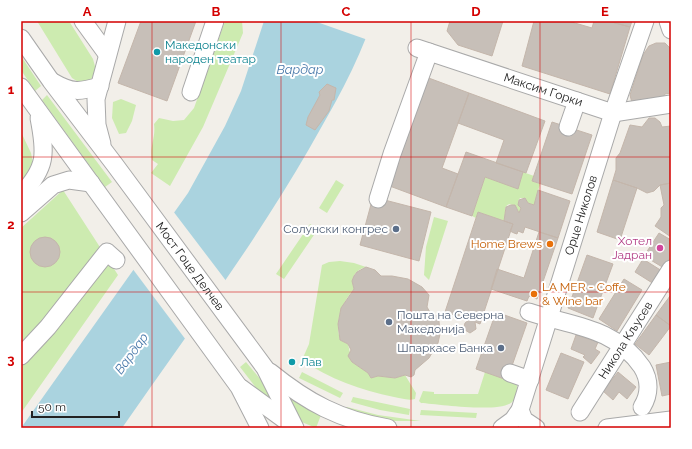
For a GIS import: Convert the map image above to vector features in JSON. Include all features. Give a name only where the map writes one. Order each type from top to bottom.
[{"type":"street","points":[[83,21],[107,54]]},
{"type":"street","points":[[103,150],[97,125],[96,99],[117,21]]},
{"type":"street","points":[[191,92],[214,21]]},
{"type":"street","name":"Орце Николов","points":[[502,428],[513,420],[520,410],[549,319],[582,190],[613,113],[645,21]]},
{"type":"street","points":[[668,21],[671,30]]},
{"type":"street","name":"Мост Гоце Делчев","points":[[21,38],[51,81],[265,368]]},
{"type":"street","name":"Максим Горки","points":[[378,198],[423,50],[613,113],[671,104]]},
{"type":"street","points":[[51,81],[73,91],[81,91],[100,86]]},
{"type":"street","points":[[21,87],[39,114],[239,387],[260,428]]},
{"type":"street","points":[[568,127],[577,101]]},
{"type":"street","points":[[23,193],[38,175],[42,163],[45,147],[39,114]]},
{"type":"street","points":[[21,213],[53,184],[69,180],[91,183]]},
{"type":"street","points":[[21,356],[48,327],[107,252],[116,260]]},
{"type":"street","name":"Никола Кљусев","points":[[580,412],[671,269]]},
{"type":"street","points":[[529,312],[604,334],[622,344],[636,358],[646,375],[648,388],[647,398],[642,407]]},
{"type":"street","points":[[265,368],[295,428]]},
{"type":"street","points":[[265,368],[292,390],[315,404],[356,421],[388,428]]},
{"type":"street","points":[[510,373],[530,380]]},
{"type":"street","points":[[239,387],[261,401],[295,428]]},
{"type":"street","points":[[520,410],[524,420],[536,428]]},
{"type":"street","points":[[607,428],[666,423]]},
{"type":"green space","points":[[37,21],[69,21],[93,59],[96,70],[90,81],[80,83],[72,78]]},
{"type":"green space","points":[[225,21],[242,21],[243,33],[203,127],[170,186],[151,173],[158,164],[152,160],[151,155],[154,124],[159,118],[173,121],[184,120],[194,108]]},
{"type":"green space","points":[[21,56],[41,86],[35,91],[21,70]]},
{"type":"green space","points":[[47,95],[112,182],[105,187],[42,100]]},
{"type":"green space","points":[[121,99],[136,105],[132,121],[126,133],[119,134],[112,118],[113,102]]},
{"type":"green space","points":[[21,132],[31,153],[34,168],[21,186]]},
{"type":"green space","points":[[523,172],[534,176],[532,181],[540,184],[534,205],[528,203],[525,198],[520,198],[518,201],[521,208],[519,213],[514,206],[510,204],[508,205],[505,210],[504,221],[478,212],[476,218],[472,216],[485,177],[518,188]]},
{"type":"green space","points":[[336,180],[344,185],[327,213],[319,208]]},
{"type":"green space","points":[[63,190],[118,275],[21,413],[21,228]]},
{"type":"green space","points":[[434,217],[448,221],[429,280],[424,275],[426,247]]},
{"type":"green space","points":[[310,224],[318,229],[284,279],[276,274]]},
{"type":"green space","points":[[340,261],[366,267],[356,272],[354,275],[354,289],[346,300],[340,313],[338,326],[340,340],[348,344],[352,362],[368,373],[371,378],[378,376],[395,378],[405,375],[416,393],[415,399],[401,399],[346,383],[323,373],[302,360],[309,344],[322,265],[329,262]]},
{"type":"green space","points":[[246,362],[266,386],[271,397],[269,398],[260,393],[240,367]]},
{"type":"green space","points":[[302,372],[343,393],[340,398],[299,378]]},
{"type":"green space","points":[[485,372],[517,383],[516,395],[513,401],[507,405],[484,408],[421,403],[419,401],[423,391],[434,392],[434,394],[478,394]]},
{"type":"green space","points":[[289,395],[321,415],[316,428],[297,420],[285,399]]},
{"type":"green space","points":[[353,397],[410,409],[409,415],[380,410],[351,402]]},
{"type":"green space","points":[[347,407],[378,415],[421,421],[386,421],[345,408]]},
{"type":"green space","points":[[421,410],[477,413],[476,418],[420,415]]},
{"type":"water","name":"Вардар","points":[[264,21],[372,21],[366,38],[344,86],[288,185],[242,256],[122,428],[21,428],[188,193],[225,126],[241,91]]},
{"type":"pier","points":[[314,21],[374,21],[368,40]]},
{"type":"pier","points":[[173,211],[227,282],[186,340],[132,268]]},
{"type":"building","name":"Македонски народен театар","points":[[141,21],[196,21],[167,101],[118,83]]},
{"type":"building","points":[[450,21],[503,21],[492,56],[458,45],[447,31]]},
{"type":"building","points":[[534,21],[568,21],[592,28],[594,21],[608,21],[630,27],[610,94],[522,66]]},
{"type":"building","points":[[608,21],[632,21],[630,27]]},
{"type":"building","points":[[656,43],[665,43],[671,49],[671,93],[665,94],[663,97],[657,99],[653,98],[632,103],[630,95],[643,55],[649,46]]},
{"type":"building","points":[[426,77],[469,93],[442,168],[458,174],[446,207],[387,185]]},
{"type":"building","points":[[327,84],[336,88],[334,100],[332,100],[329,111],[315,130],[306,125],[308,117],[320,95],[319,92]]},
{"type":"building","points":[[469,93],[545,121],[526,173],[496,163],[504,140],[458,123]]},
{"type":"building","points":[[649,118],[655,118],[660,122],[662,127],[671,126],[671,183],[660,185],[654,191],[647,193],[613,180],[616,170],[616,158],[620,153],[630,125],[642,127]]},
{"type":"building","points":[[552,122],[592,135],[572,194],[532,181]]},
{"type":"building","points":[[466,152],[523,172],[518,189],[485,177],[472,216],[446,207]]},
{"type":"building","points":[[613,180],[637,188],[620,240],[597,232]]},
{"type":"building","points":[[671,183],[671,237],[655,226],[661,217],[661,208],[664,205],[660,185]]},
{"type":"building","points":[[538,190],[570,201],[558,238],[525,227],[523,233],[518,231],[517,234],[510,231],[513,224],[504,221],[506,207],[515,205],[519,213],[521,208],[518,205],[519,200],[525,198],[528,203],[534,205]]},
{"type":"building","name":"Солунски конгрес","points":[[373,197],[431,212],[419,261],[360,245]]},
{"type":"building","points":[[478,212],[513,224],[480,324],[475,322],[476,329],[470,333],[465,330],[464,327],[465,323],[469,320],[445,312]]},
{"type":"building","points":[[539,232],[558,238],[537,299],[529,296],[527,301],[491,289],[497,269],[524,278]]},
{"type":"building","name":"Хотел Јадран","points":[[659,233],[671,240],[671,257],[664,268],[644,256]]},
{"type":"building","points":[[45,237],[55,242],[60,252],[55,262],[45,267],[35,262],[30,252],[35,242]]},
{"type":"building","points":[[587,255],[613,264],[593,318],[568,308]]},
{"type":"building","points":[[643,259],[662,271],[654,284],[635,272]]},
{"type":"building","name":"Пошта на Северна Македонија","points":[[366,267],[375,270],[381,276],[392,276],[408,279],[422,287],[429,295],[427,307],[431,314],[438,316],[440,334],[438,343],[429,358],[415,370],[414,375],[411,377],[405,375],[395,378],[378,376],[371,378],[368,373],[352,362],[348,356],[351,350],[348,344],[340,340],[338,324],[341,308],[354,289],[352,281],[354,276],[357,272]]},
{"type":"building","points":[[624,279],[642,290],[617,331],[599,319]]},
{"type":"building","points":[[670,296],[671,297],[671,326],[656,315]]},
{"type":"building","name":"Шпаркасе Банка","points":[[496,312],[527,323],[507,380],[476,369]]},
{"type":"building","points":[[656,315],[671,326],[649,355],[635,344]]},
{"type":"building","points":[[576,335],[598,342],[595,349],[600,352],[591,364],[583,357],[585,355],[571,349]]},
{"type":"building","points":[[561,353],[584,362],[568,399],[546,390]]},
{"type":"building","points":[[671,362],[671,394],[662,396],[656,365]]},
{"type":"building","points":[[618,372],[636,387],[627,399],[619,392],[613,400],[603,391]]},
{"type":"place","name":"Македонски народен театар","points":[[157,52]]},
{"type":"place","name":"Солунски конгрес","points":[[396,229]]},
{"type":"place","name":"Home Brews","points":[[550,244]]},
{"type":"place","name":"Хотел Јадран","points":[[660,248]]},
{"type":"place","name":"LA MER - Coffe & Wine bar","points":[[534,294]]},
{"type":"place","name":"Пошта на Северна Македонија","points":[[389,322]]},
{"type":"place","name":"Шпаркасе Банка","points":[[501,348]]},
{"type":"place","name":"Лав","points":[[292,362]]}]
